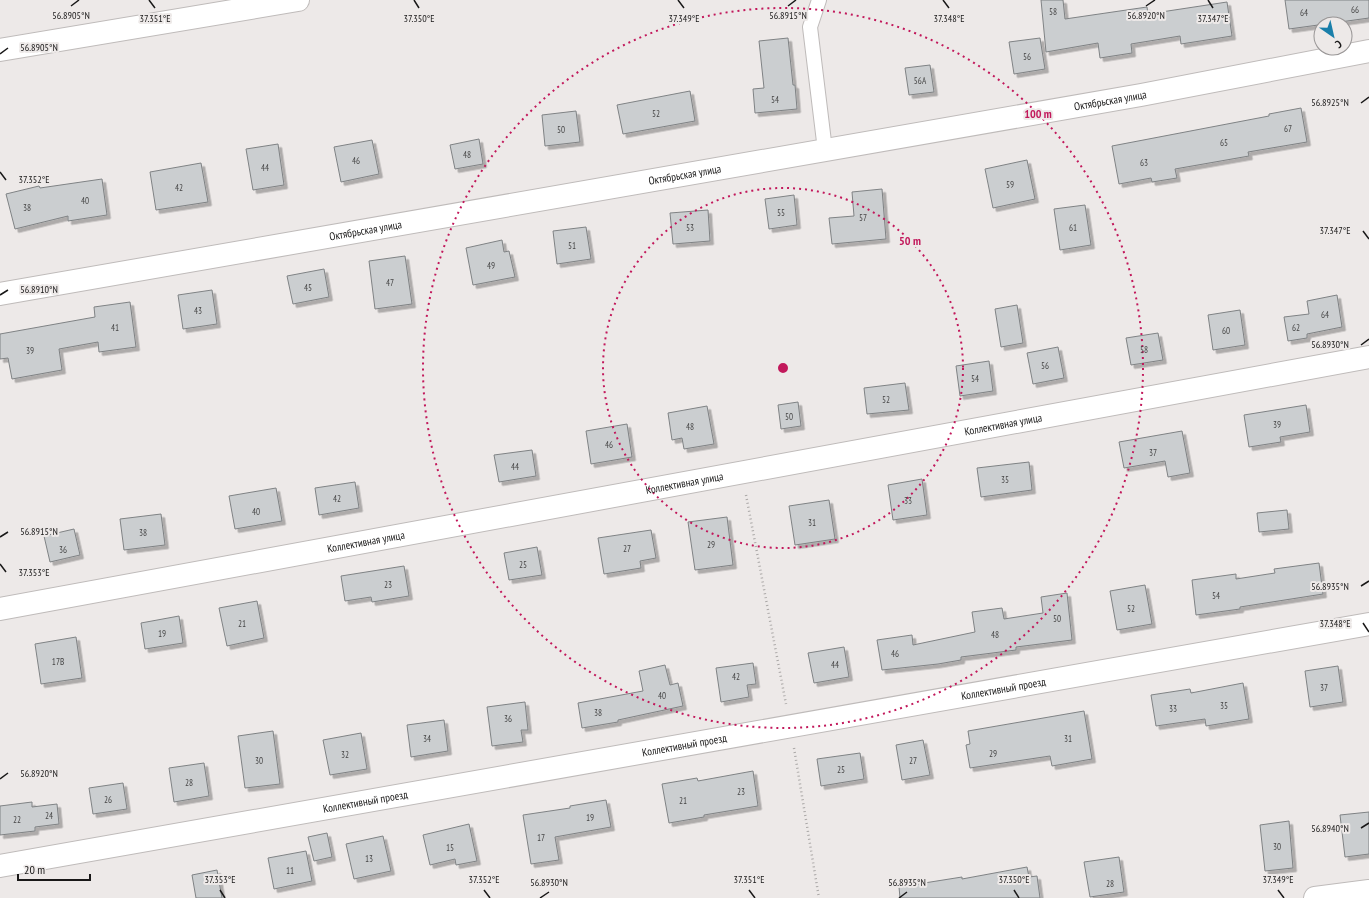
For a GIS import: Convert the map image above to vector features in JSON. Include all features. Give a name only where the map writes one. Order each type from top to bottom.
[{"type":"street","points":[[0,50],[298,0]]},
{"type":"street","name":"Октябрьская улица","points":[[0,294],[1141,95],[1369,51]]},
{"type":"street","name":"Коллективная улица","points":[[0,609],[1369,357]]},
{"type":"street","name":"Коллективный проезд","points":[[0,866],[1369,624]]},
{"type":"street","points":[[1315,898],[1369,891]]},
{"type":"lane","points":[[819,0],[810,27],[825,150]]},
{"type":"path","points":[[742,472],[790,726],[820,898]]},
{"type":"building","points":[[1041,0],[1063,0],[1065,19],[1147,7],[1148,14],[1227,2],[1232,36],[1181,44],[1180,36],[1131,44],[1132,53],[1100,58],[1098,43],[1046,52]]},
{"type":"building","points":[[1285,0],[1369,0],[1369,18],[1353,20],[1353,16],[1313,16],[1313,26],[1289,29]]},
{"type":"building","points":[[788,38],[797,109],[755,113],[753,89],[764,88],[759,41]]},
{"type":"building","points":[[1040,38],[1045,69],[1014,74],[1009,42]]},
{"type":"building","points":[[930,65],[934,92],[909,95],[905,68]]},
{"type":"building","points":[[690,91],[695,121],[623,134],[617,105]]},
{"type":"building","points":[[1301,108],[1307,142],[1248,152],[1249,156],[1175,169],[1177,178],[1152,182],[1151,178],[1119,184],[1112,146],[1269,116],[1269,114]]},
{"type":"building","points":[[576,111],[580,142],[545,146],[542,115]]},
{"type":"building","points":[[479,139],[483,164],[455,169],[450,145]]},
{"type":"building","points":[[372,140],[379,174],[341,182],[334,147]]},
{"type":"building","points":[[278,144],[284,185],[253,190],[246,149]]},
{"type":"building","points":[[1027,160],[1035,199],[993,208],[985,169]]},
{"type":"building","points":[[201,163],[208,202],[156,210],[150,172]]},
{"type":"building","points":[[102,179],[107,215],[68,221],[68,216],[15,229],[6,194],[39,186],[40,188]]},
{"type":"building","points":[[882,189],[886,239],[832,244],[829,218],[854,216],[852,192]]},
{"type":"building","points":[[794,195],[797,225],[769,229],[765,199]]},
{"type":"building","points":[[1085,205],[1091,245],[1060,250],[1054,209]]},
{"type":"building","points":[[708,210],[710,241],[673,244],[670,213]]},
{"type":"building","points":[[586,227],[591,259],[557,264],[553,231]]},
{"type":"building","points":[[502,240],[504,252],[509,251],[515,277],[473,285],[466,248]]},
{"type":"building","points":[[405,256],[412,304],[375,309],[369,261]]},
{"type":"building","points":[[324,269],[329,297],[293,304],[287,276]]},
{"type":"building","points":[[212,290],[217,324],[183,329],[178,295]]},
{"type":"building","points":[[1337,295],[1342,327],[1307,334],[1307,338],[1288,341],[1284,317],[1309,314],[1307,301]]},
{"type":"building","points":[[130,302],[136,347],[99,352],[98,342],[59,349],[62,370],[12,379],[8,358],[0,359],[0,334],[95,317],[94,307]]},
{"type":"building","points":[[1017,305],[1023,343],[1001,347],[995,309]]},
{"type":"building","points":[[1240,310],[1245,345],[1213,350],[1208,315]]},
{"type":"building","points":[[1158,333],[1163,360],[1131,365],[1126,338]]},
{"type":"building","points":[[1058,347],[1064,378],[1033,384],[1027,353]]},
{"type":"building","points":[[989,361],[993,391],[960,396],[956,366]]},
{"type":"building","points":[[905,383],[909,410],[867,414],[864,388]]},
{"type":"building","points":[[798,402],[801,426],[781,429],[778,405]]},
{"type":"building","points":[[1306,405],[1310,432],[1280,437],[1281,442],[1249,447],[1244,415]]},
{"type":"building","points":[[707,406],[714,444],[684,449],[682,438],[672,440],[668,413]]},
{"type":"building","points":[[627,424],[632,457],[591,464],[586,431]]},
{"type":"building","points":[[1182,431],[1190,473],[1168,477],[1165,461],[1124,468],[1119,442]]},
{"type":"building","points":[[532,450],[536,476],[499,482],[494,455]]},
{"type":"building","points":[[1029,462],[1032,490],[981,497],[977,468]]},
{"type":"building","points":[[922,479],[927,515],[893,520],[888,485]]},
{"type":"building","points":[[355,482],[359,508],[319,515],[315,488]]},
{"type":"building","points":[[276,488],[282,521],[235,529],[229,496]]},
{"type":"building","points":[[829,500],[835,539],[795,545],[789,506]]},
{"type":"building","points":[[1287,510],[1289,529],[1259,532],[1257,513]]},
{"type":"building","points":[[161,514],[165,545],[124,550],[120,519]]},
{"type":"building","points":[[727,517],[733,565],[695,570],[688,522]]},
{"type":"building","points":[[74,529],[80,555],[50,562],[44,536]]},
{"type":"building","points":[[651,530],[656,558],[640,561],[641,568],[604,574],[598,538]]},
{"type":"building","points":[[537,547],[542,575],[509,580],[504,553]]},
{"type":"building","points":[[1319,563],[1323,594],[1240,607],[1240,609],[1196,615],[1192,580],[1236,574],[1236,579],[1275,573],[1274,569]]},
{"type":"building","points":[[404,566],[409,596],[372,602],[371,597],[345,601],[341,576]]},
{"type":"building","points":[[1145,585],[1152,624],[1117,630],[1110,591]]},
{"type":"building","points":[[1067,593],[1072,640],[1016,647],[1016,650],[961,657],[961,660],[938,664],[882,670],[877,640],[912,635],[913,645],[975,632],[972,612],[1002,608],[1004,619],[1043,613],[1041,597]]},
{"type":"building","points":[[257,601],[264,638],[227,646],[219,608]]},
{"type":"building","points":[[179,616],[183,643],[145,649],[141,623]]},
{"type":"building","points":[[76,637],[82,678],[41,684],[35,644]]},
{"type":"building","points":[[844,647],[849,677],[814,683],[808,653]]},
{"type":"building","points":[[753,663],[756,684],[747,685],[749,697],[721,702],[716,668]]},
{"type":"building","points":[[665,665],[670,685],[678,683],[683,706],[618,720],[618,722],[582,728],[578,703],[643,691],[639,671]]},
{"type":"building","points":[[1338,666],[1343,702],[1310,707],[1305,671]]},
{"type":"building","points":[[1243,683],[1249,719],[1206,726],[1205,719],[1156,726],[1151,695],[1190,689],[1191,693]]},
{"type":"building","points":[[525,702],[528,730],[521,730],[523,742],[492,746],[487,707]]},
{"type":"building","points":[[1084,711],[1092,759],[1052,766],[1050,756],[970,768],[966,745],[970,744],[968,731]]},
{"type":"building","points":[[444,720],[448,751],[411,757],[407,725]]},
{"type":"building","points":[[273,731],[280,784],[245,788],[238,736]]},
{"type":"building","points":[[361,733],[367,769],[330,775],[323,740]]},
{"type":"building","points":[[923,740],[930,775],[902,780],[896,745]]},
{"type":"building","points":[[860,753],[864,779],[821,786],[817,759]]},
{"type":"building","points":[[204,763],[209,796],[174,802],[169,768]]},
{"type":"building","points":[[753,771],[758,806],[704,815],[704,817],[669,823],[662,784],[697,778],[698,781]]},
{"type":"building","points":[[123,783],[127,809],[93,814],[89,788]]},
{"type":"building","points":[[606,800],[611,827],[555,837],[559,860],[531,864],[523,815],[570,808],[570,806]]},
{"type":"building","points":[[32,802],[32,807],[57,804],[59,824],[35,827],[35,831],[0,835],[0,806]]},
{"type":"building","points":[[1369,812],[1369,854],[1345,857],[1340,815]]},
{"type":"building","points":[[1289,821],[1293,868],[1265,871],[1260,825]]},
{"type":"building","points":[[469,824],[477,861],[456,865],[455,859],[430,865],[423,835]]},
{"type":"building","points":[[327,833],[332,857],[314,861],[308,837]]},
{"type":"building","points":[[383,836],[391,871],[354,879],[346,844]]},
{"type":"building","points":[[306,851],[312,881],[274,889],[268,858]]},
{"type":"building","points":[[1119,857],[1124,892],[1090,897],[1084,862]]},
{"type":"building","points":[[1027,867],[1029,877],[1037,876],[1040,898],[900,898],[899,887],[962,877],[962,879]]},
{"type":"building","points":[[217,870],[222,898],[196,898],[192,875]]}]
